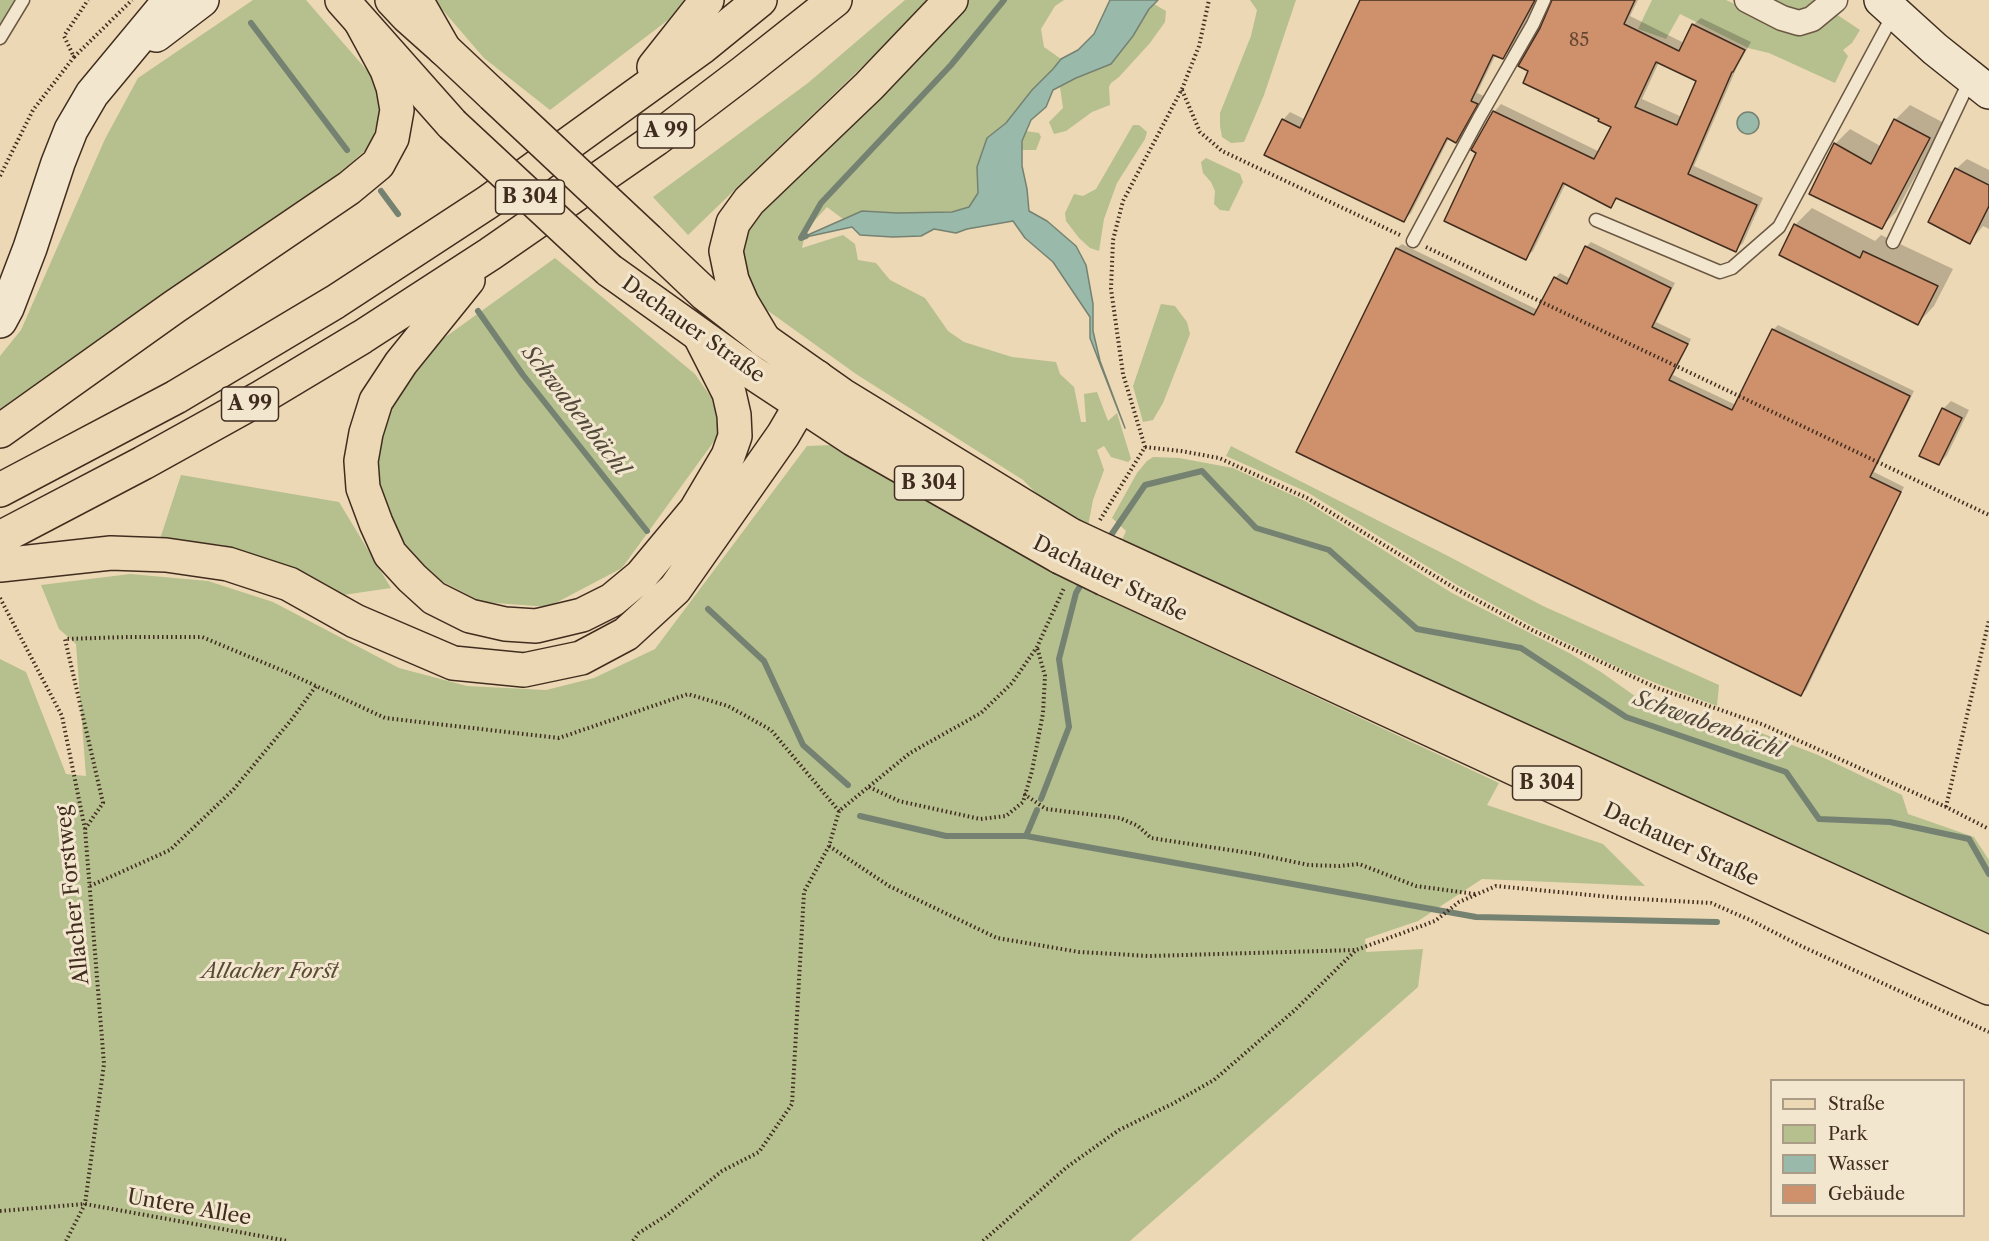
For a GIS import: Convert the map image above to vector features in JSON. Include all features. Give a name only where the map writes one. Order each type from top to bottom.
[{"type":"main road","points":[[0,321],[30,248],[71,129],[93,94],[170,0]]},
{"type":"main road","points":[[114,67],[202,0]]},
{"type":"main road","name":"Dachauer Straße","points":[[392,0],[406,16],[705,294],[764,340],[842,395],[1074,550]]},
{"type":"main road","points":[[416,0],[444,49]]},
{"type":"main road","points":[[626,102],[707,0]]},
{"type":"main road","name":"A 99","points":[[0,490],[167,402],[335,302],[488,202],[701,48],[760,0]]},
{"type":"main road","name":"A 99","points":[[0,538],[143,463],[362,337],[490,254],[656,139],[835,0]]},
{"type":"main road","points":[[764,340],[742,303],[732,280],[726,251],[733,223],[748,201],[869,86],[951,0]]},
{"type":"main road","points":[[1888,6],[1980,85]]},
{"type":"main road","points":[[0,431],[174,307],[349,188],[378,164],[392,138],[397,110],[387,70],[352,11]]},
{"type":"main road","name":"Dachauer Straße","points":[[352,11],[452,124],[609,270],[700,336],[853,439],[1074,550],[1989,988]]},
{"type":"main road","points":[[490,254],[414,346],[376,401],[366,433],[361,461],[363,488],[390,554],[434,598],[470,616],[505,624],[536,626],[582,615],[612,600],[641,576],[689,518],[728,456],[735,436],[734,415],[729,393],[700,336]]},
{"type":"main road","points":[[0,564],[111,553],[166,555],[228,564],[289,584],[355,621],[453,663],[524,670],[581,658],[626,634],[675,589],[783,435],[817,377]]},
{"type":"main road","name":"Dachauer Straße","points":[[1110,567],[1989,953]]},
{"type":"street","points":[[1747,0],[1782,18],[1799,23],[1812,19],[1835,0]]},
{"type":"lane","points":[[0,38],[23,0]]},
{"type":"lane","points":[[1413,241],[1544,0]]},
{"type":"lane","points":[[1596,220],[1720,272],[1732,268],[1779,227],[1888,6]]},
{"type":"lane","points":[[1893,242],[1980,85]]},
{"type":"path","points":[[74,57],[64,36],[88,0]]},
{"type":"path","points":[[0,176],[33,110],[74,57],[132,0]]},
{"type":"path","points":[[1145,447],[1123,374],[1111,289],[1113,240],[1123,201],[1182,89],[1199,46],[1209,0]]},
{"type":"path","points":[[1182,89],[1200,132],[1222,151],[1989,515]]},
{"type":"path","points":[[633,1241],[639,1233],[668,1215],[723,1171],[759,1152],[792,1104],[804,892],[829,846],[839,811],[910,753],[981,713],[1012,683],[1037,647],[1074,550],[1145,447]]},
{"type":"path","points":[[1145,447],[1219,458],[1307,498],[1456,588],[1534,631],[1657,688],[1764,725],[1946,807],[1989,829]]},
{"type":"path","name":"Allacher Forstweg","points":[[0,598],[62,716],[85,829],[104,1064],[85,1204],[66,1241]]},
{"type":"path","points":[[1946,807],[1989,620]]},
{"type":"path","points":[[85,829],[103,803],[65,639],[202,637],[385,718],[559,738],[688,694],[728,706],[771,730],[839,811]]},
{"type":"path","points":[[869,787],[899,801],[980,819],[1006,816],[1023,802],[1032,771],[1043,713],[1045,676],[1037,647]]},
{"type":"path","points":[[90,886],[170,850],[233,790],[292,719],[316,686]]},
{"type":"path","points":[[1024,794],[1046,809],[1120,818],[1138,826],[1151,838],[1256,854],[1309,865],[1359,864],[1416,886],[1477,894]]},
{"type":"path","points":[[829,846],[889,886],[997,939],[1079,952],[1149,956],[1356,950],[1435,921],[1459,902],[1496,886],[1621,898],[1711,903],[1989,1032]]},
{"type":"path","points":[[983,1241],[1067,1167],[1110,1136],[1214,1080],[1295,1010],[1356,950]]},
{"type":"path","name":"Untere Allee","points":[[0,1211],[85,1204],[288,1241]]},
{"type":"green space","points":[[0,0],[15,0],[0,28]]},
{"type":"green space","points":[[253,0],[306,0],[377,82],[381,107],[371,145],[342,171],[0,416],[0,356],[21,330],[105,139],[138,78]]},
{"type":"green space","points":[[434,0],[684,0],[668,20],[550,110],[484,58]]},
{"type":"green space","points":[[905,0],[931,0],[688,235],[653,197],[808,83]]},
{"type":"green space","points":[[969,0],[1064,0],[1055,6],[1041,29],[1044,47],[1061,59],[1006,123],[987,138],[977,167],[978,193],[969,207],[952,212],[862,211],[843,219],[827,207],[806,230],[802,248],[843,235],[855,244],[858,260],[876,263],[890,280],[925,298],[948,331],[964,342],[1012,357],[1056,362],[1060,374],[1074,387],[1081,422],[1086,422],[1084,394],[1097,392],[1108,421],[1117,413],[1131,459],[1128,462],[1111,457],[1104,446],[1097,450],[1104,470],[1093,500],[1088,526],[1072,519],[1038,495],[1023,480],[856,374],[767,310],[754,297],[740,255],[743,230]]},
{"type":"green space","points":[[1250,0],[1296,0],[1264,95],[1244,142],[1231,143],[1222,137],[1220,113],[1251,36],[1257,10]]},
{"type":"green space","points":[[1652,0],[1726,0],[1782,27],[1836,14],[1860,30],[1852,43],[1843,50],[1848,56],[1835,83],[1769,53],[1748,48],[1680,14],[1666,39],[1638,29]]},
{"type":"green space","points":[[1761,0],[1815,0],[1817,2],[1800,13]]},
{"type":"green space","points":[[1154,4],[1166,11],[1165,22],[1150,43],[1111,83],[1109,87],[1110,105],[1092,112],[1066,131],[1054,134],[1049,122],[1063,108],[1060,87],[1111,64]]},
{"type":"green space","points":[[1133,125],[1139,125],[1147,132],[1145,139],[1117,183],[1104,219],[1099,251],[1090,248],[1079,238],[1066,221],[1065,213],[1074,194],[1083,196],[1096,189]]},
{"type":"green space","points":[[1026,131],[1039,133],[1041,137],[1036,150],[1022,150],[1022,141]]},
{"type":"green space","points":[[1206,158],[1240,174],[1243,182],[1229,211],[1220,210],[1214,204],[1215,191],[1203,173],[1201,162]]},
{"type":"green space","points":[[555,258],[695,374],[715,403],[720,433],[622,568],[548,607],[482,602],[422,571],[387,516],[374,461],[390,402],[414,366],[444,338]]},
{"type":"green space","points":[[1161,304],[1175,306],[1187,322],[1190,334],[1163,403],[1153,420],[1143,422],[1133,386]]},
{"type":"green space","name":"Allacher Forst","points":[[834,445],[1092,592],[1499,783],[1487,805],[1603,844],[1645,886],[1482,879],[1418,921],[1365,939],[1366,952],[1423,949],[1418,987],[1130,1241],[0,1241],[0,659],[26,672],[66,774],[86,776],[76,644],[59,629],[41,585],[130,574],[208,581],[273,602],[399,668],[467,686],[546,690],[594,678],[655,649],[807,446]]},
{"type":"green space","points":[[1231,446],[1543,606],[1719,685],[1717,706],[1617,667],[1536,628],[1457,585],[1307,492],[1226,456]]},
{"type":"green space","points":[[1153,457],[1179,458],[1233,468],[1305,501],[1452,593],[1571,654],[1601,672],[1663,716],[1698,727],[1756,731],[1818,755],[1902,795],[1908,814],[1974,837],[1989,860],[1989,941],[1121,542],[1126,531],[1112,518],[1137,473]]},
{"type":"green space","points":[[181,475],[339,502],[391,588],[343,595],[284,566],[223,545],[160,539]]},
{"type":"water","points":[[1110,0],[1158,0],[1149,9],[1133,36],[1111,64],[1053,90],[1046,107],[1031,120],[1022,141],[1022,166],[1029,211],[1047,221],[1076,246],[1086,265],[1093,304],[1093,331],[1100,361],[1125,428],[1090,338],[1090,317],[1053,262],[1025,238],[1013,221],[956,233],[934,229],[921,236],[860,235],[852,227],[801,238],[862,211],[952,212],[969,207],[978,193],[977,167],[987,138],[1006,123],[1061,59],[1078,50],[1094,34]]},
{"type":"water","points":[[1748,112],[1756,115],[1759,123],[1756,131],[1748,134],[1740,131],[1737,123],[1740,115]]},
{"type":"building","points":[[1360,0],[1535,0],[1503,59],[1493,55],[1471,101],[1478,104],[1456,143],[1447,138],[1404,222],[1264,155],[1282,119],[1300,128]]},
{"type":"building","points":[[1552,0],[1635,0],[1624,24],[1679,51],[1692,24],[1745,50],[1732,72],[1688,174],[1757,205],[1736,252],[1616,198],[1611,208],[1563,183],[1526,260],[1444,221],[1476,153],[1471,150],[1493,111],[1594,159],[1611,127],[1523,83],[1528,71],[1518,66],[1540,28]],"holes":[[[1656,62],[1696,81],[1677,125],[1635,107]]]},
{"type":"building","points":[[1894,119],[1930,138],[1882,229],[1809,194],[1834,143],[1871,164]]},
{"type":"building","points":[[1955,168],[1989,185],[1989,206],[1970,244],[1928,222]]},
{"type":"building","points":[[1794,224],[1860,258],[1863,251],[1938,286],[1918,325],[1779,255]]},
{"type":"building","points":[[1585,246],[1671,288],[1652,327],[1688,344],[1669,380],[1732,410],[1772,329],[1910,396],[1870,477],[1901,492],[1801,696],[1296,452],[1396,248],[1534,315],[1554,277],[1567,284]]},
{"type":"building","points":[[1942,408],[1962,418],[1939,465],[1919,456]]},
{"type":"waterway","points":[[806,236],[801,238],[821,203],[951,65],[1004,0]]},
{"type":"waterway","name":"Schwabenbächl","points":[[251,23],[347,150]]},
{"type":"waterway","name":"Schwabenbächl","points":[[381,191],[398,214]]},
{"type":"waterway","name":"Schwabenbächl","points":[[478,311],[523,375],[647,531]]},
{"type":"waterway","name":"Schwabenbächl","points":[[1107,541],[1145,485],[1202,471],[1256,528],[1329,550],[1417,629],[1521,648],[1626,717],[1786,772],[1819,819],[1890,822],[1969,839],[1989,874]]},
{"type":"waterway","name":"Schwabenbächl","points":[[1041,799],[1069,727],[1059,659],[1076,593],[1083,581]]},
{"type":"waterway","name":"Schwabenbächl","points":[[708,609],[764,661],[803,745],[848,785]]},
{"type":"waterway","name":"Schwabenbächl","points":[[860,816],[946,836],[1026,836],[1037,810]]},
{"type":"waterway","points":[[1026,836],[1476,917],[1717,922]]}]
